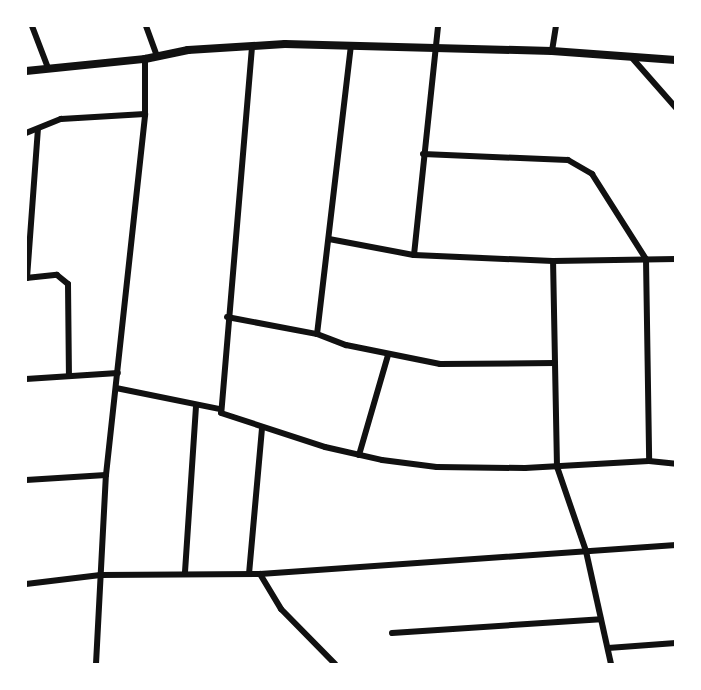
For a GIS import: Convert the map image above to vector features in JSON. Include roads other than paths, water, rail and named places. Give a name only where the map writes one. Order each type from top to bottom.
[{"type":"street","points":[[32,26],[48,68]]},
{"type":"street","points":[[146,26],[157,56]]},
{"type":"street","points":[[414,255],[438,26]]},
{"type":"street","points":[[552,51],[555,26]]},
{"type":"street","points":[[26,71],[252,47],[351,45],[434,50],[552,51],[633,59],[675,60]]},
{"type":"street","points":[[317,334],[351,45]]},
{"type":"street","points":[[219,409],[252,47]]},
{"type":"street","points":[[96,664],[106,475],[145,114],[145,59]]},
{"type":"street","points":[[633,59],[675,108]]},
{"type":"street","points":[[26,133],[61,120],[145,114]]},
{"type":"street","points":[[38,129],[26,278],[57,275],[68,284],[69,375]]},
{"type":"street","points":[[423,154],[568,160],[582,165],[646,259],[649,461]]},
{"type":"street","points":[[329,239],[414,255],[553,261],[675,259]]},
{"type":"street","points":[[553,261],[557,466],[586,551],[611,664]]},
{"type":"street","points":[[227,316],[317,334],[388,355],[440,364],[555,363]]},
{"type":"street","points":[[360,455],[388,355]]},
{"type":"street","points":[[26,379],[118,373]]},
{"type":"street","points":[[116,388],[219,409],[230,419],[360,455],[437,467],[557,466],[649,461],[675,464]]},
{"type":"street","points":[[185,572],[196,406]]},
{"type":"street","points":[[249,574],[262,429]]},
{"type":"street","points":[[26,480],[106,475]]},
{"type":"street","points":[[26,584],[100,574],[185,572],[260,574],[675,545]]},
{"type":"street","points":[[260,574],[281,609],[335,664]]},
{"type":"street","points":[[392,633],[601,619]]},
{"type":"street","points":[[608,648],[675,643]]}]
